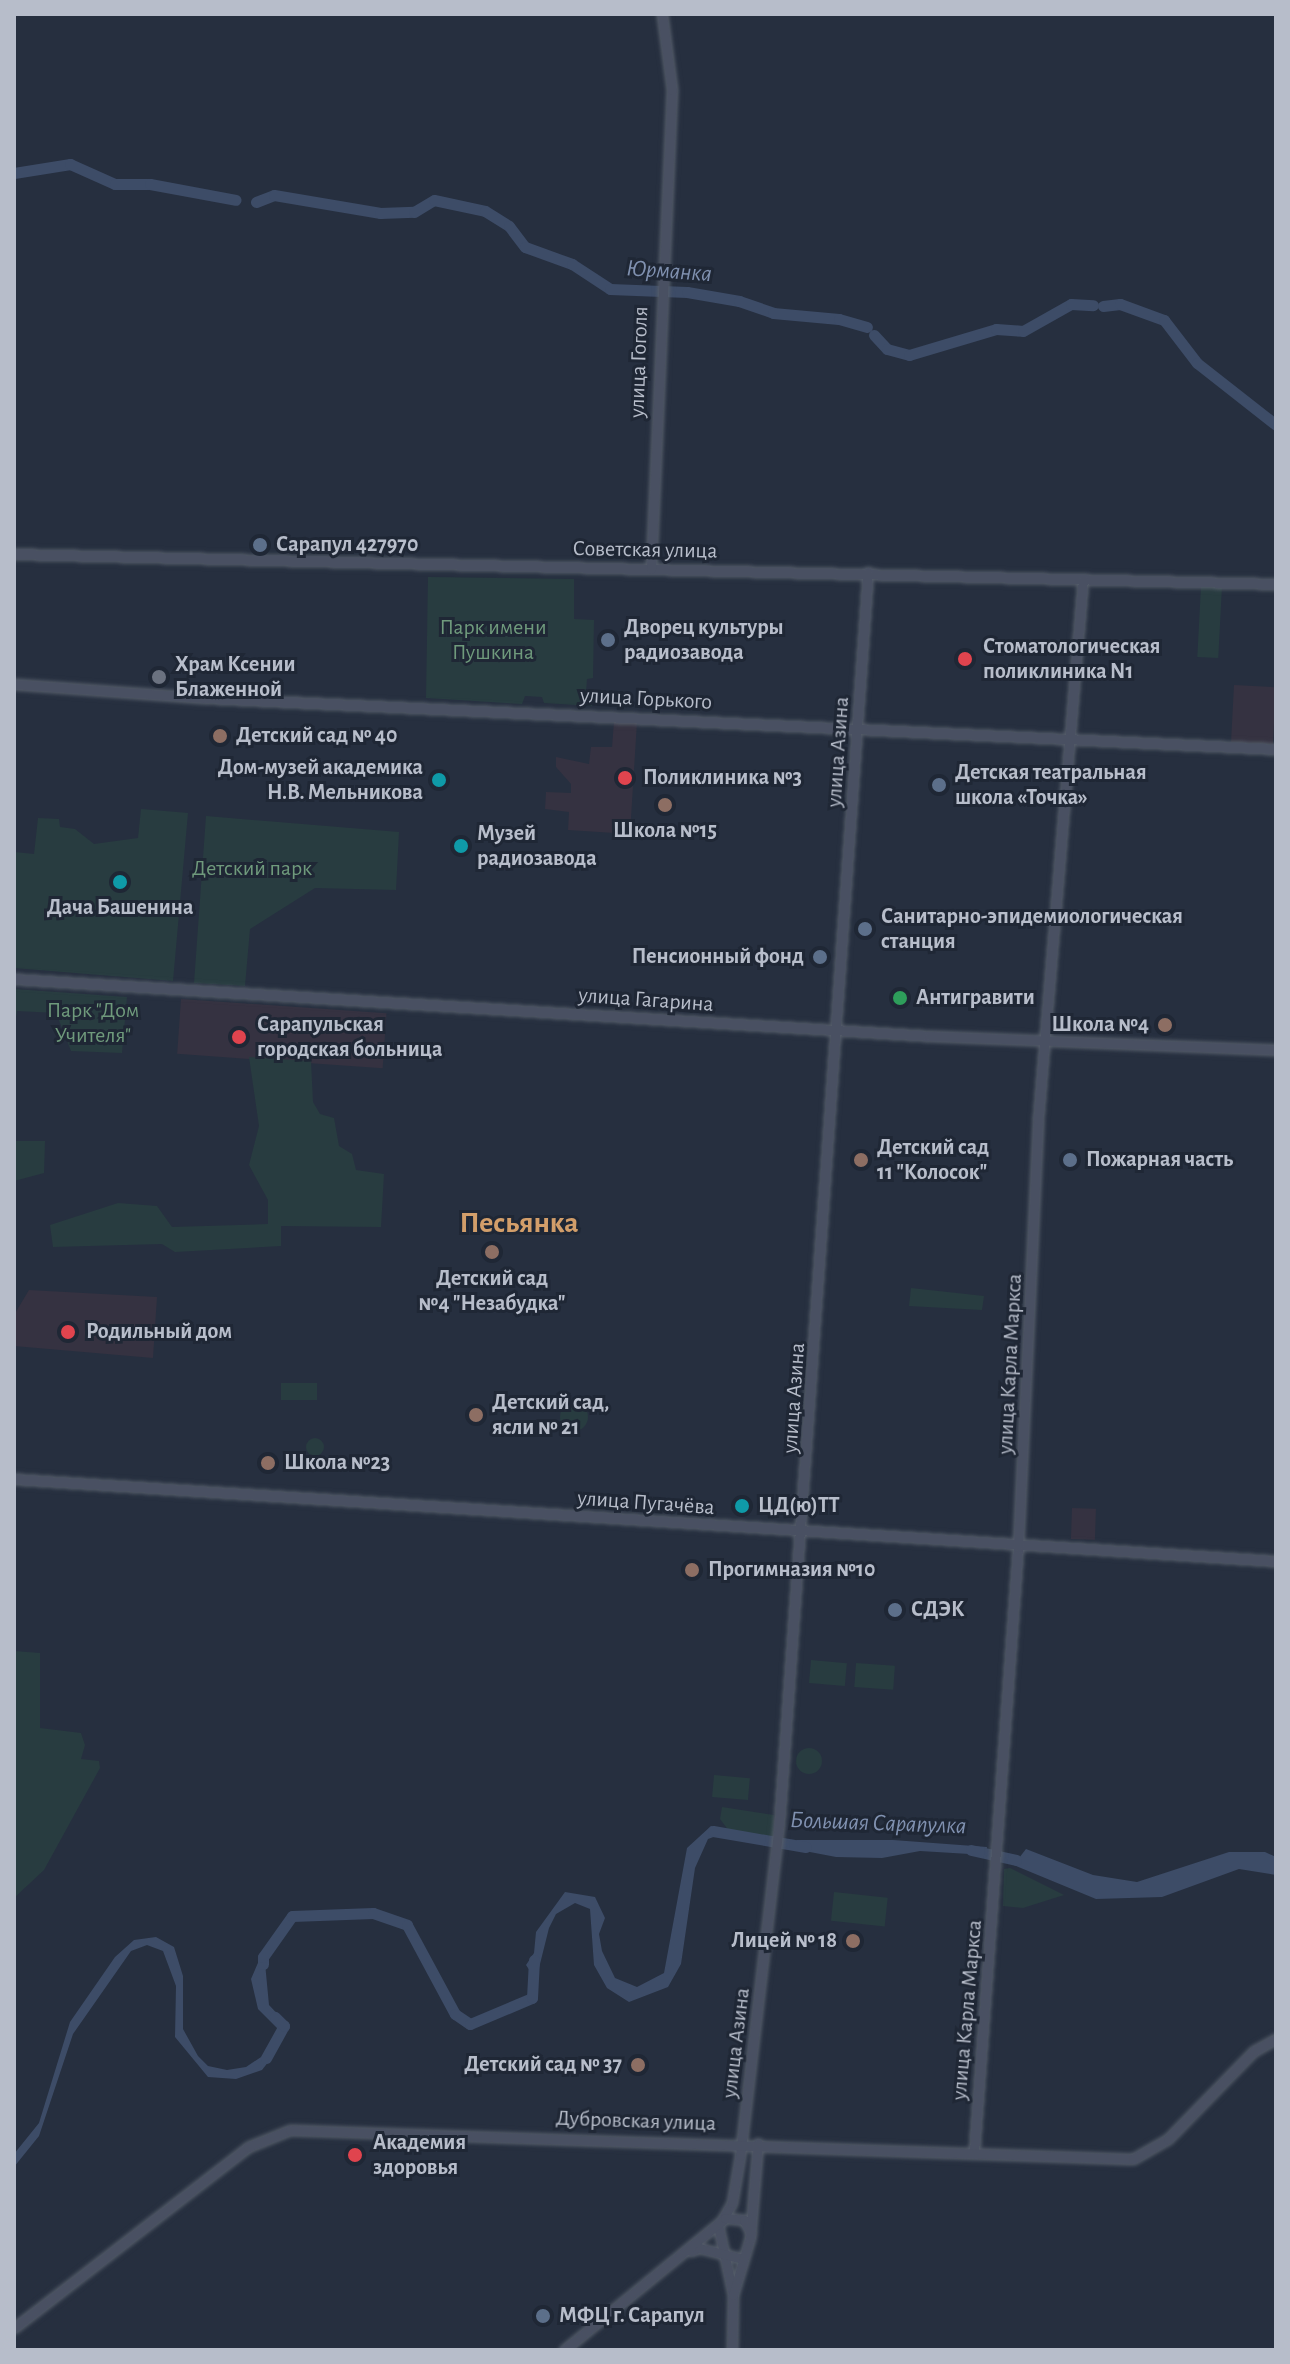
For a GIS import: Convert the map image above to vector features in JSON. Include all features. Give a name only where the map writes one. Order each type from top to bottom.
[{"type":"main road","name":"улица Гоголя","points":[[651,569],[657,346],[672,90],[662,14]]},
{"type":"main road","name":"Советская улица","points":[[14,554],[1276,584]]},
{"type":"main road","name":"улица Азина","points":[[720,2223],[734,2193],[742,2142],[779,1825],[803,1531],[868,572]]},
{"type":"main road","name":"улица Карла Маркса","points":[[974,2152],[1000,1830],[1045,1042],[1083,579]]},
{"type":"main road","name":"улица Горького","points":[[14,684],[1276,749]]},
{"type":"main road","name":"улица Гагарина","points":[[14,979],[1045,1042],[1271,1050]]},
{"type":"main road","name":"улица Пугачёва","points":[[14,1479],[1018,1547],[1276,1561]]},
{"type":"main road","name":"Дубровская улица","points":[[14,2328],[248,2147],[290,2130],[742,2142],[1121,2160],[1144,2155],[1189,2119],[1254,2051],[1276,2039]]},
{"type":"main road","points":[[732,2350],[733,2295],[750,2238],[758,2143]]},
{"type":"main road","points":[[564,2350],[720,2223],[740,2217],[750,2238]]},
{"type":"main road","points":[[720,2223],[717,2240],[733,2295]]},
{"type":"main road","points":[[717,2240],[732,2251],[750,2238]]},
{"type":"main road","points":[[665,2269],[699,2248],[743,2259]]},
{"type":"shaded area","points":[[1234,685],[1276,687],[1273,744],[1231,742]]},
{"type":"shaded area","points":[[614,722],[637,722],[630,834],[568,830],[569,812],[545,809],[546,792],[571,793],[571,784],[556,767],[556,757],[589,764],[591,747],[612,747]]},
{"type":"shaded area","points":[[181,999],[386,1013],[383,1068],[177,1054]]},
{"type":"shaded area","points":[[29,1290],[157,1297],[153,1358],[14,1346],[14,1315]]},
{"type":"shaded area","points":[[1072,1508],[1096,1509],[1095,1540],[1071,1539]]},
{"type":"green space","name":"Парк имени Пушкина","points":[[428,577],[574,579],[574,619],[594,620],[593,678],[587,679],[586,692],[592,693],[592,706],[544,703],[542,697],[525,696],[522,704],[426,698]]},
{"type":"green space","points":[[1201,586],[1222,587],[1218,658],[1197,657]]},
{"type":"green space","points":[[141,809],[188,813],[173,981],[14,968],[14,852],[34,854],[38,818],[59,819],[60,827],[75,829],[94,844],[138,838]]},
{"type":"green space","name":"Детский парк","points":[[206,816],[399,832],[396,890],[315,888],[250,929],[245,986],[194,983]]},
{"type":"green space","name":"Парк \"Дом Учителя\"","points":[[14,989],[127,997],[122,1053],[71,1051],[56,1013],[17,1011],[14,1031]]},
{"type":"green space","points":[[249,1057],[311,1061],[313,1102],[320,1114],[334,1118],[339,1146],[352,1154],[356,1170],[384,1174],[381,1227],[281,1226],[281,1246],[175,1252],[162,1244],[53,1247],[50,1225],[118,1203],[157,1206],[172,1227],[268,1224],[268,1200],[249,1165],[259,1126]]},
{"type":"green space","points":[[14,1141],[45,1141],[44,1173],[14,1181]]},
{"type":"green space","points":[[911,1288],[984,1296],[982,1310],[909,1306]]},
{"type":"green space","points":[[281,1383],[317,1383],[317,1400],[281,1400]]},
{"type":"green space","points":[[574,1403],[584,1407],[588,1417],[584,1427],[574,1431],[564,1427],[560,1417],[564,1407]]},
{"type":"green space","points":[[311,1438],[319,1438],[324,1447],[322,1454],[311,1456],[306,1451],[306,1443]]},
{"type":"green space","points":[[14,1651],[40,1653],[40,1728],[81,1733],[85,1745],[81,1759],[99,1761],[100,1768],[44,1870],[14,1898]]},
{"type":"green space","points":[[811,1660],[847,1663],[845,1686],[809,1683]]},
{"type":"green space","points":[[856,1663],[895,1666],[893,1690],[854,1687]]},
{"type":"green space","points":[[809,1748],[818,1752],[822,1761],[818,1770],[809,1774],[800,1770],[796,1761],[800,1752]]},
{"type":"green space","points":[[714,1775],[750,1778],[748,1800],[712,1797]]},
{"type":"green space","points":[[722,1807],[774,1815],[773,1839],[729,1831],[720,1819]]},
{"type":"green space","points":[[1010,1868],[1064,1895],[1023,1908],[1003,1906],[1004,1869]]},
{"type":"green space","points":[[834,1892],[888,1898],[885,1926],[831,1921]]},
{"type":"water","points":[[711,1826],[727,1832],[708,1839],[695,1868],[681,1964],[668,1987],[629,2002],[607,1988],[594,1965],[590,1909],[575,1903],[556,1914],[549,1928],[536,1980],[526,1965],[534,1953],[536,1932],[565,1892],[595,1897],[605,1918],[599,1934],[602,1951],[615,1978],[637,1987],[664,1973],[687,1848]]},
{"type":"water","points":[[797,1840],[893,1840],[987,1847],[986,1855],[920,1851],[882,1858],[836,1857],[789,1848]]},
{"type":"water","points":[[1026,1849],[1093,1875],[1137,1882],[1229,1852],[1265,1852],[1276,1857],[1276,1875],[1239,1869],[1162,1897],[1096,1899],[1004,1861],[1004,1856],[1019,1858]]},
{"type":"water","points":[[156,1937],[174,1947],[183,1976],[183,2029],[198,2056],[208,2066],[227,2070],[246,2067],[276,2047],[269,2061],[262,2070],[236,2079],[208,2077],[175,2037],[176,1986],[163,1951],[147,1945],[131,1951],[73,2034],[39,2136],[14,2167],[14,2154],[39,2123],[70,2022],[115,1957],[134,1940]]},
{"type":"water","points":[[264,1949],[270,1952],[265,1963],[269,2005],[285,2022],[281,2032],[258,2009],[251,1979]]},
{"type":"waterway","name":"Юрманка","points":[[14,173],[70,164],[115,184],[150,184],[236,200]]},
{"type":"waterway","name":"Юрманка","points":[[256,202],[274,195],[380,213],[414,212],[434,200],[485,211],[509,226],[525,247],[572,264],[610,289],[687,292],[739,301],[773,313],[839,319],[867,327]]},
{"type":"waterway","name":"Юрманка","points":[[874,335],[887,349],[909,355],[996,329],[1023,331],[1071,304],[1093,305]]},
{"type":"waterway","name":"Юрманка","points":[[1103,306],[1120,304],[1164,320],[1197,363],[1276,425]]},
{"type":"waterway","name":"Большая Сарапулка","points":[[713,1831],[806,1847]]},
{"type":"waterway","name":"Большая Сарапулка","points":[[971,1850],[1016,1860]]},
{"type":"waterway","name":"Большая Сарапулка","points":[[263,1964],[263,1957],[292,1916],[373,1913],[407,1925],[455,2014],[470,2024],[532,1998],[534,1960]]},
{"type":"waterway","name":"Большая Сарапулка","points":[[266,2058],[284,2026],[275,2017]]},
{"type":"place","name":"Сарапул 427970","points":[[260,545]]},
{"type":"place","name":"Дворец культуры радиозавода","points":[[608,640]]},
{"type":"place","name":"Стоматологическая поликлиника N1","points":[[965,659]]},
{"type":"place","name":"Храм Ксении Блаженной","points":[[159,677]]},
{"type":"place","name":"Детский сад № 40","points":[[220,736]]},
{"type":"place","name":"Поликлиника №3","points":[[625,778]]},
{"type":"place","name":"Дом-музей академика Н.В. Мельникова","points":[[439,780]]},
{"type":"place","name":"Детская театральная школа «Точка»","points":[[939,785]]},
{"type":"place","name":"Школа №15","points":[[665,805]]},
{"type":"place","name":"Музей радиозавода","points":[[461,846]]},
{"type":"place","name":"Дача Башенина","points":[[120,882]]},
{"type":"place","name":"Санитарно-эпидемиологическая станция","points":[[865,929]]},
{"type":"place","name":"Пенсионный фонд","points":[[820,957]]},
{"type":"place","name":"Антигравити","points":[[900,998]]},
{"type":"place","name":"Школа №4","points":[[1165,1025]]},
{"type":"place","name":"Сарапульская городская больница","points":[[239,1037]]},
{"type":"place","name":"Детский сад 11 \"Колосок\"","points":[[861,1160]]},
{"type":"place","name":"Пожарная часть","points":[[1070,1160]]},
{"type":"place","name":"Детский сад №4 \"Незабудка\"","points":[[492,1252]]},
{"type":"place","name":"Родильный дом","points":[[68,1332]]},
{"type":"place","name":"Детский сад, ясли № 21","points":[[476,1415]]},
{"type":"place","name":"Школа №23","points":[[268,1463]]},
{"type":"place","name":"ЦД(ю)ТТ","points":[[742,1506]]},
{"type":"place","name":"Прогимназия №10","points":[[692,1570]]},
{"type":"place","name":"СДЭК","points":[[895,1610]]},
{"type":"place","name":"Лицей № 18","points":[[853,1941]]},
{"type":"place","name":"Детский сад № 37","points":[[638,2065]]},
{"type":"place","name":"Академия здоровья","points":[[355,2155]]},
{"type":"place","name":"МФЦ г. Сарапул","points":[[543,2316]]},
{"type":"district","name":"Песьянка","points":[[519,1223]]}]
